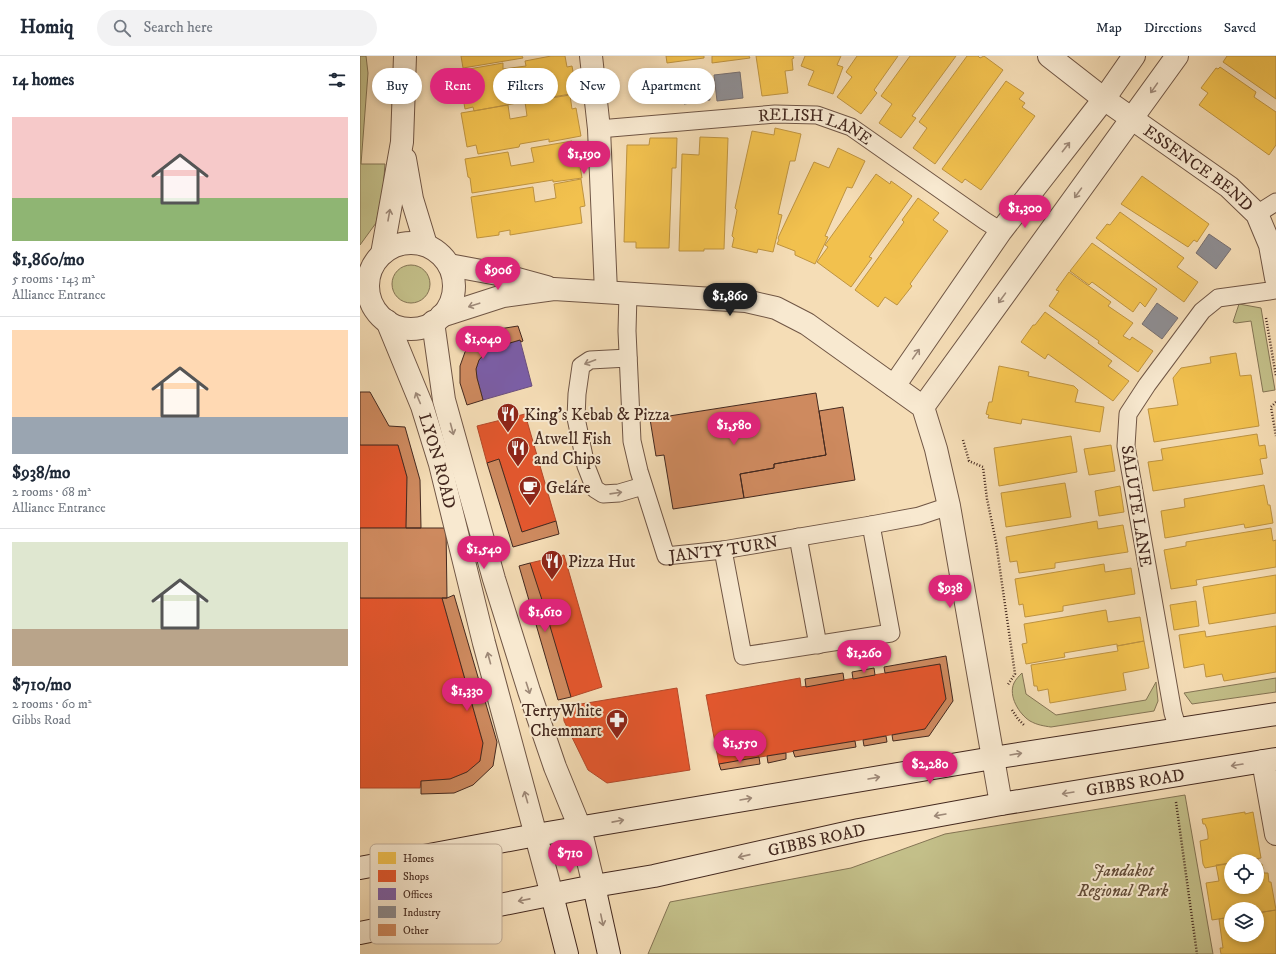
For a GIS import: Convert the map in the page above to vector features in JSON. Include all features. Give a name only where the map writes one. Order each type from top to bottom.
[{"type":"street","points":[[405,56],[402,142],[409,187],[426,245]]},
{"type":"street","points":[[591,56],[599,129],[606,292]]},
{"type":"street","name":"ESSENCE BEND","points":[[1049,56],[1104,99],[1229,187],[1256,214],[1270,245],[1276,278]]},
{"type":"street","points":[[894,386],[1001,231],[1104,99],[1134,56]]},
{"type":"street","points":[[923,407],[1177,56]]},
{"type":"street","points":[[402,142],[368,283],[369,297],[374,313],[398,327],[410,329],[422,327],[437,319],[503,296],[554,289],[746,301],[776,308],[807,324],[923,407],[936,449],[949,506],[1001,804]]},
{"type":"street","points":[[374,256],[392,247],[414,243],[426,245],[439,254],[449,265],[453,278],[453,292],[449,305],[437,319]]},
{"type":"street","points":[[449,265],[503,275],[554,289]]},
{"type":"street","name":"LYON ROAD","points":[[374,313],[422,406],[440,464],[484,642],[567,954]]},
{"type":"street","name":"LYON ROAD","points":[[437,319],[444,400],[494,579],[529,691],[554,767],[580,828],[609,954]]},
{"type":"street","points":[[488,844],[993,758],[1276,714]]},
{"type":"street","points":[[1269,760],[1276,834]]},
{"type":"street","name":"GIBBS ROAD","points":[[502,905],[594,886],[654,876],[859,830],[1001,804],[1269,760]]},
{"type":"street","points":[[360,868],[370,866]]},
{"type":"street","name":"GIBBS ROAD","points":[[360,932],[370,930]]},
{"type":"lane","name":"RELISH LANE","points":[[599,129],[775,114],[816,115],[851,127],[1001,231]]},
{"type":"lane","points":[[1256,214],[1276,202]]},
{"type":"lane","name":"SALUTE LANE","points":[[1178,729],[1173,713],[1126,446],[1128,414],[1146,385],[1202,311],[1218,298],[1276,290]]},
{"type":"lane","name":"JANTY TURN","points":[[628,294],[628,358],[632,441],[643,486],[666,556],[723,550],[871,525],[919,516],[949,506]]},
{"type":"lane","points":[[628,358],[590,360],[581,366],[577,394],[576,418],[586,466],[595,489],[603,494],[619,493],[643,486]]},
{"type":"lane","points":[[723,550],[743,656],[891,633],[871,525]]},
{"type":"lane","points":[[798,537],[818,645]]},
{"type":"path","points":[[1266,318],[1276,376]]},
{"type":"path","points":[[1276,402],[1271,407],[1276,436]]},
{"type":"path","points":[[961,436],[969,461],[983,467],[987,499],[996,542],[1015,674],[1006,690]]},
{"type":"path","points":[[1010,704],[1018,719],[1027,728]]},
{"type":"path","points":[[1176,800],[1197,954]]},
{"type":"green space","points":[[360,56],[366,56],[368,73],[361,164],[385,164],[383,191],[376,223],[360,245]]},
{"type":"green space","points":[[411,265],[421,268],[427,274],[430,284],[427,294],[421,300],[411,303],[401,300],[395,294],[392,284],[395,274],[401,268]]},
{"type":"green space","points":[[1239,304],[1261,308],[1275,390],[1263,392],[1251,321],[1233,322]]},
{"type":"green space","points":[[1022,673],[1026,694],[1056,715],[1146,700],[1156,682],[1158,701],[1154,711],[1051,727],[1043,726],[1026,718],[1022,714],[1014,699],[1012,693],[1013,688],[1015,682]]},
{"type":"green space","points":[[1276,678],[1276,692],[1192,704],[1184,693]]},
{"type":"green space","name":"Jandakot Regional Park","points":[[1185,795],[1213,954],[648,954],[670,902],[851,868],[945,834]]},
{"type":"building: Homes","points":[[461,56],[522,56],[523,58],[463,68]]},
{"type":"building: Homes","points":[[551,56],[565,56],[567,67],[572,66],[572,68],[566,68],[566,95],[558,96],[558,68],[511,68],[526,66],[525,61]]},
{"type":"building: Homes","points":[[666,56],[704,56],[704,58],[667,63]]},
{"type":"building: Homes","points":[[712,56],[749,56],[750,58],[712,63]]},
{"type":"building: Homes","points":[[756,56],[793,56],[793,70],[785,71],[788,93],[762,96]]},
{"type":"building: Homes","points":[[805,56],[841,56],[837,65],[843,67],[833,94],[808,85],[814,71],[801,66]]},
{"type":"building: Homes","points":[[857,56],[898,56],[874,90],[877,93],[861,114],[837,97],[852,77],[846,72]]},
{"type":"building: Homes","points":[[910,56],[956,56],[912,116],[916,118],[901,138],[879,123],[892,104],[881,96]]},
{"type":"building: Homes","points":[[967,56],[978,56],[980,58],[984,56],[1003,70],[935,164],[913,148],[927,128],[919,122]]},
{"type":"building: Homes","points":[[1227,56],[1276,56],[1276,99],[1223,62]]},
{"type":"building: Homes","points":[[503,63],[503,68],[493,68],[493,104],[512,104],[474,111],[473,107],[465,109],[464,104],[485,104],[485,68],[475,68]]},
{"type":"building: Homes","points":[[1220,67],[1256,92],[1254,97],[1276,112],[1276,145],[1269,155],[1199,105],[1208,93],[1201,88],[1216,68],[1218,69]]},
{"type":"building: Homes","points":[[1006,81],[1024,93],[1019,99],[1025,103],[1022,107],[1035,116],[981,190],[965,179],[962,183],[942,169]]},
{"type":"building: Homes","points":[[566,96],[566,104],[571,104],[572,109],[576,108],[581,136],[549,142],[549,139],[520,144],[519,147],[478,154],[476,145],[467,147],[461,113],[508,105],[510,119],[527,116],[525,104],[558,104],[558,97]]},
{"type":"building: Homes","points":[[775,128],[801,134],[795,161],[790,161],[778,214],[782,215],[773,252],[758,249],[757,253],[732,247],[734,238],[732,236],[737,210],[735,208],[752,131],[774,135]]},
{"type":"building: Homes","points":[[700,137],[728,138],[724,249],[679,251],[682,154],[699,155]]},
{"type":"building: Homes","points":[[650,138],[677,138],[676,168],[672,168],[669,248],[636,248],[636,242],[624,242],[627,145],[649,145]]},
{"type":"building: Homes","points":[[572,141],[574,154],[578,153],[582,178],[553,182],[553,180],[472,193],[465,159],[508,152],[511,166],[534,162],[531,148]]},
{"type":"building: Homes","points":[[838,148],[865,161],[852,188],[847,187],[825,236],[828,237],[815,264],[795,255],[795,251],[777,244],[779,240],[778,238],[814,162],[829,168]]},
{"type":"building: Homes","points":[[876,174],[890,184],[891,181],[912,196],[869,257],[872,258],[851,287],[817,262],[828,247],[825,245]]},
{"type":"building: Homes","points":[[1142,176],[1209,224],[1197,242],[1194,240],[1188,247],[1121,204]]},
{"type":"building: Homes","points":[[581,179],[585,206],[580,207],[582,223],[510,235],[510,230],[499,232],[499,235],[477,238],[471,197],[533,187],[535,202],[556,198],[554,184]]},
{"type":"building: Homes","points":[[918,198],[939,213],[933,220],[948,231],[910,284],[912,286],[897,305],[885,297],[878,307],[855,290],[904,222],[902,220]]},
{"type":"building: Homes","points":[[1120,212],[1184,258],[1177,267],[1198,282],[1184,302],[1096,238],[1107,224],[1110,225]]},
{"type":"building: Homes","points":[[1092,243],[1157,289],[1145,307],[1140,302],[1133,312],[1092,282],[1089,285],[1070,271]]},
{"type":"building: Homes","points":[[1069,272],[1111,302],[1108,306],[1133,323],[1123,336],[1130,340],[1132,337],[1153,351],[1138,372],[1098,343],[1099,341],[1049,306],[1059,291],[1056,290]]},
{"type":"building: Homes","points":[[1045,312],[1112,361],[1108,366],[1129,381],[1113,401],[1048,354],[1045,359],[1021,342],[1033,325],[1035,325]]},
{"type":"building: Homes","points":[[1236,353],[1240,376],[1251,375],[1259,426],[1154,442],[1148,409],[1178,405],[1173,378],[1181,368],[1211,363],[1210,357]]},
{"type":"building: Homes","points":[[999,366],[1029,372],[1028,376],[1074,386],[1078,390],[1075,402],[1104,407],[1100,432],[1022,419],[1021,424],[988,418],[989,415],[986,414],[989,402],[992,402]]},
{"type":"building: Homes","points":[[1257,434],[1259,446],[1265,445],[1267,458],[1260,459],[1263,474],[1153,491],[1148,462],[1163,460],[1161,449]]},
{"type":"building: Homes","points":[[1071,436],[1077,472],[999,486],[994,448]]},
{"type":"building: Homes","points":[[1111,445],[1115,471],[1089,475],[1084,449]]},
{"type":"building: Homes","points":[[1065,483],[1071,517],[1006,527],[1001,493]]},
{"type":"building: Homes","points":[[1264,485],[1268,505],[1270,505],[1273,523],[1245,528],[1244,524],[1165,538],[1161,511],[1185,507],[1184,499]]},
{"type":"building: Homes","points":[[1120,486],[1124,512],[1099,516],[1095,491]]},
{"type":"building: Homes","points":[[1097,521],[1098,529],[1123,525],[1128,552],[1055,563],[1055,568],[1019,573],[1017,561],[1010,562],[1006,537]]},
{"type":"building: Homes","points":[[1271,528],[1273,541],[1276,540],[1276,567],[1196,580],[1197,585],[1171,589],[1164,550],[1186,546],[1186,542]]},
{"type":"building: Homes","points":[[1104,564],[1105,572],[1131,568],[1135,594],[1063,606],[1063,611],[1025,617],[1023,604],[1019,605],[1015,579]]},
{"type":"building: Homes","points":[[1276,575],[1276,613],[1209,624],[1203,587]]},
{"type":"building: Homes","points":[[1196,601],[1199,626],[1174,630],[1170,605]]},
{"type":"building: Homes","points":[[1106,610],[1108,622],[1140,617],[1144,641],[1064,653],[1065,657],[1026,664],[1022,644],[1027,643],[1024,624]]},
{"type":"building: Homes","points":[[1276,626],[1276,672],[1224,681],[1222,674],[1206,677],[1204,664],[1184,668],[1179,635],[1205,631],[1206,637]]},
{"type":"building: Homes","points":[[1144,641],[1149,668],[1123,673],[1126,690],[1050,703],[1048,689],[1038,691],[1037,686],[1034,686],[1031,665],[1118,651],[1117,646]]},
{"type":"building: Homes","points":[[1253,812],[1260,854],[1224,854],[1224,864],[1205,868],[1203,864],[1200,841],[1208,839],[1208,836],[1207,829],[1205,824],[1203,824],[1202,819]]},
{"type":"building: Homes","points":[[1224,864],[1224,894],[1264,894],[1264,873],[1268,873],[1276,910],[1264,912],[1264,902],[1224,902],[1224,918],[1212,920],[1206,883],[1219,881],[1216,865]]},
{"type":"building: Homes","points":[[1276,910],[1276,954],[1221,954],[1220,948],[1223,948],[1219,919],[1224,918],[1224,942],[1264,942],[1264,912]]},
{"type":"building: Shops","points":[[525,414],[556,521],[522,532],[499,459],[487,463],[477,426]]},
{"type":"building: Shops","points":[[360,445],[398,445],[407,477],[406,528],[360,528]]},
{"type":"building: Shops","points":[[564,555],[602,687],[571,697],[530,563]]},
{"type":"building: Shops","points":[[360,598],[442,598],[483,743],[480,761],[467,772],[450,779],[421,781],[420,788],[360,788]]},
{"type":"building: Shops","points":[[940,664],[946,699],[925,729],[719,764],[706,695],[800,678],[801,687]]},
{"type":"building: Shops","points":[[677,688],[690,770],[607,783],[588,770],[564,721],[563,707]]},
{"type":"building: Offices","points":[[520,340],[532,386],[483,400],[476,369],[479,360],[485,353],[493,348]]},
{"type":"building: Industry","points":[[740,72],[743,98],[717,101],[715,75]]},
{"type":"building: Industry","points":[[1209,234],[1231,249],[1216,269],[1196,253]]},
{"type":"building: Industry","points":[[1157,303],[1178,318],[1162,339],[1142,324]]},
{"type":"building: Other","points":[[518,326],[523,341],[521,342],[520,340],[493,348],[485,353],[479,360],[476,369],[483,400],[467,405],[460,383],[460,366],[465,352],[475,341],[489,332]]},
{"type":"building: Other","points":[[360,392],[370,392],[389,426],[405,427],[420,480],[421,528],[406,528],[407,477],[398,445],[360,445]]},
{"type":"building: Other","points":[[816,393],[826,455],[774,464],[774,468],[740,474],[744,498],[673,509],[664,455],[656,456],[650,419]]},
{"type":"building: Other","points":[[843,407],[855,480],[744,498],[740,474],[774,468],[774,464],[826,455],[819,411]]},
{"type":"building: Other","points":[[499,459],[522,532],[556,521],[559,534],[513,547],[487,463]]},
{"type":"building: Other","points":[[360,528],[446,528],[447,598],[360,598]]},
{"type":"building: Other","points":[[530,563],[571,697],[558,700],[519,566]]},
{"type":"building: Other","points":[[454,595],[497,742],[493,766],[473,785],[454,793],[421,794],[421,781],[450,779],[467,772],[480,761],[483,743],[442,598],[447,598]]},
{"type":"building: Other","points":[[946,656],[953,701],[929,736],[893,741],[892,735],[925,729],[946,699],[940,664],[885,673],[884,667]]},
{"type":"building: Other","points":[[874,668],[875,675],[853,679],[852,672]]},
{"type":"building: Other","points":[[843,673],[844,680],[806,687],[805,679]]},
{"type":"building: Other","points":[[886,736],[887,742],[864,746],[863,740]]},
{"type":"building: Other","points":[[855,741],[856,747],[795,757],[793,751]]},
{"type":"building: Other","points":[[786,753],[786,759],[768,763],[767,756]]},
{"type":"building: Other","points":[[759,757],[760,764],[721,770],[719,764]]},
{"type":"place","name":"King's Kebab & Pizza","points":[[508,434]]},
{"type":"place","name":"Atwell Fish and Chips","points":[[518,468]]},
{"type":"place","name":"Geláre","points":[[530,506]]},
{"type":"place","name":"Pizza Hut","points":[[552,580]]},
{"type":"place","name":"TerryWhite Chemmart","points":[[617,740]]}]
